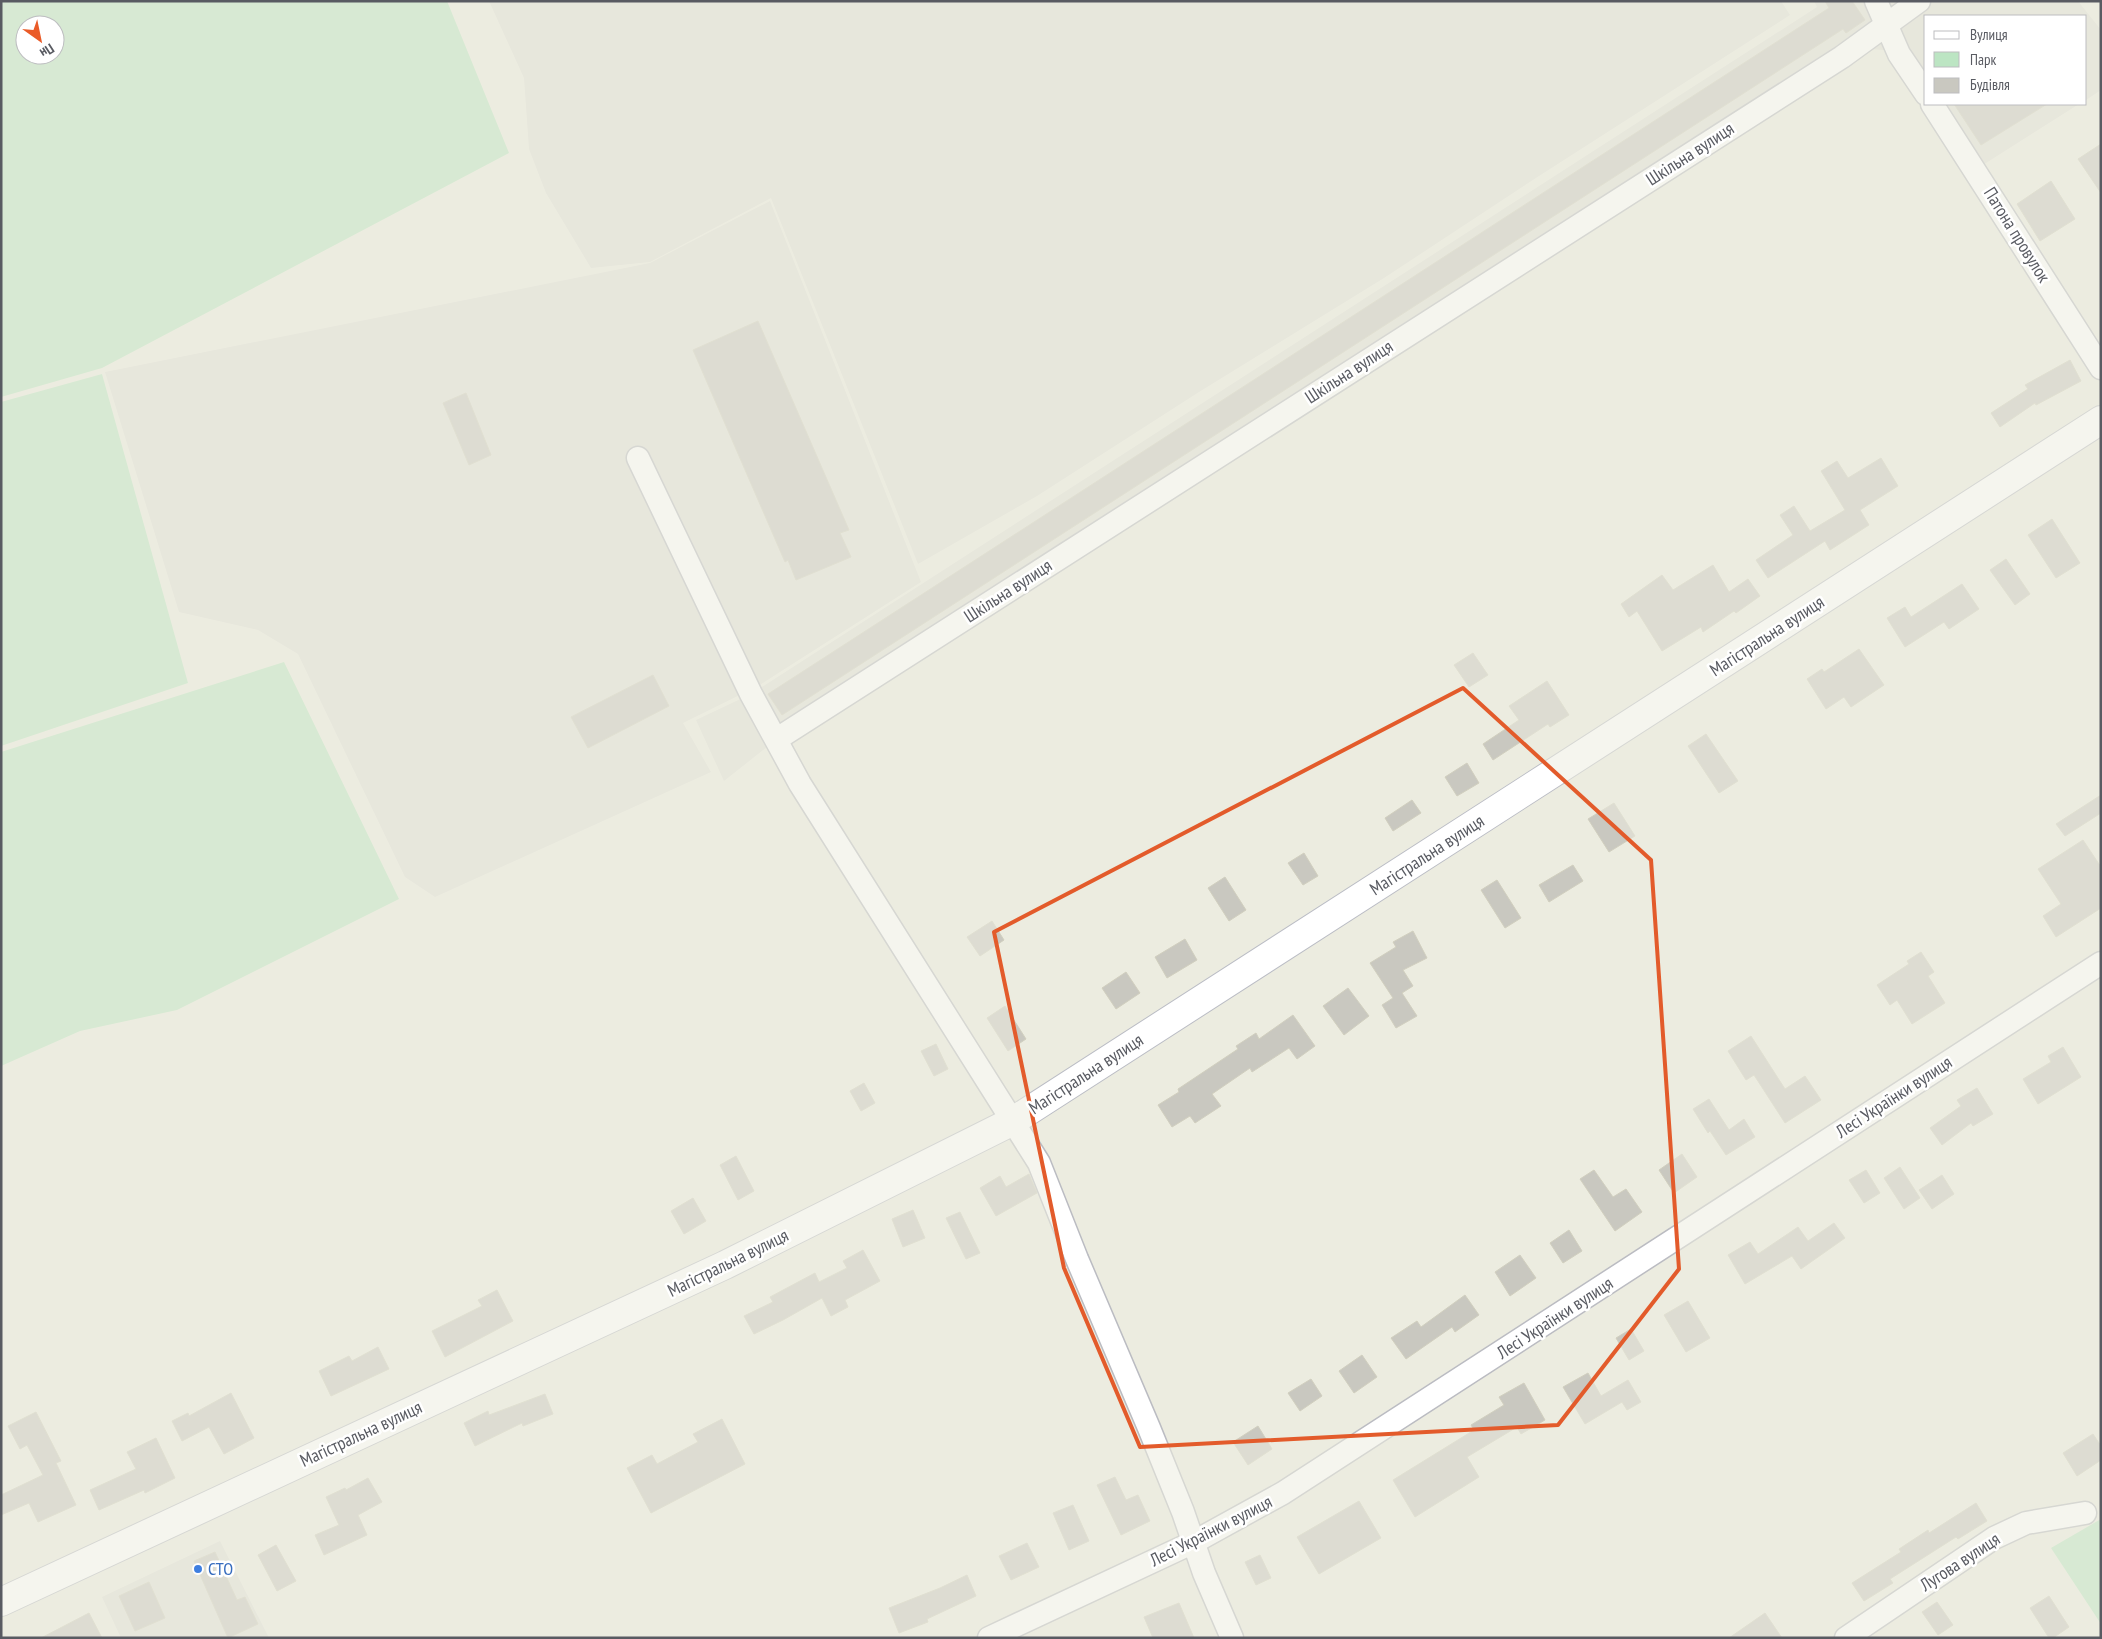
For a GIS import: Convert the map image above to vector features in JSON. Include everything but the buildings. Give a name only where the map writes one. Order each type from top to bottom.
[{"type":"main road","name":"Магістральна вулиця","points":[[1,1602],[725,1265],[1013,1121],[2100,422]]},
{"type":"street","points":[[1876,1],[1899,54],[1924,91]]},
{"type":"street","name":"Шкільна вулиця","points":[[777,739],[1842,57],[1919,1]]},
{"type":"street","name":"Патона провулок","points":[[1933,105],[2101,368]]},
{"type":"street","points":[[638,458],[751,694],[824,824],[1032,1151],[1046,1179],[1077,1259],[1150,1428],[1204,1573],[1232,1638]]},
{"type":"street","name":"Лесі Українки вулиця","points":[[989,1638],[1194,1542],[1248,1514],[1320,1470],[2101,963]]},
{"type":"street","name":"Лугова вулиця","points":[[1846,1638],[1994,1538],[2026,1523],[2084,1514]]},
{"type":"highlighted area","points":[[1463,688],[1651,860],[1679,1269],[1558,1425],[1140,1447],[1064,1268],[994,932]]},
{"type":"shaded area","points":[[489,1],[1781,1],[1790,15],[1384,278],[1199,392],[1037,496],[918,564],[771,198],[650,262],[591,268],[546,193],[529,149],[524,78]]},
{"type":"shaded area","points":[[1814,1],[2078,1],[2101,30],[2101,90],[2087,99],[2087,15],[1924,15],[1924,91],[1899,54],[1869,49],[777,739],[724,781],[696,720],[751,694],[1817,7]]},
{"type":"shaded area","points":[[1933,105],[2077,105],[1975,170]]},
{"type":"shaded area","points":[[770,201],[921,582],[758,686],[683,723],[711,772],[435,897],[405,877],[298,654],[258,630],[179,612],[105,372],[650,263]]},
{"type":"shaded area","name":"СТО","points":[[220,1541],[269,1638],[121,1638],[102,1597]]},
{"type":"green space","points":[[1,1],[447,1],[509,153],[102,368],[1,397]]},
{"type":"green space","points":[[102,374],[188,683],[1,746],[1,402]]},
{"type":"green space","points":[[284,662],[399,899],[177,1010],[80,1031],[1,1066],[1,752]]},
{"type":"green space","points":[[2101,1519],[2101,1624],[2051,1548]]},
{"type":"place","name":"СТО","points":[[198,1569]]}]
